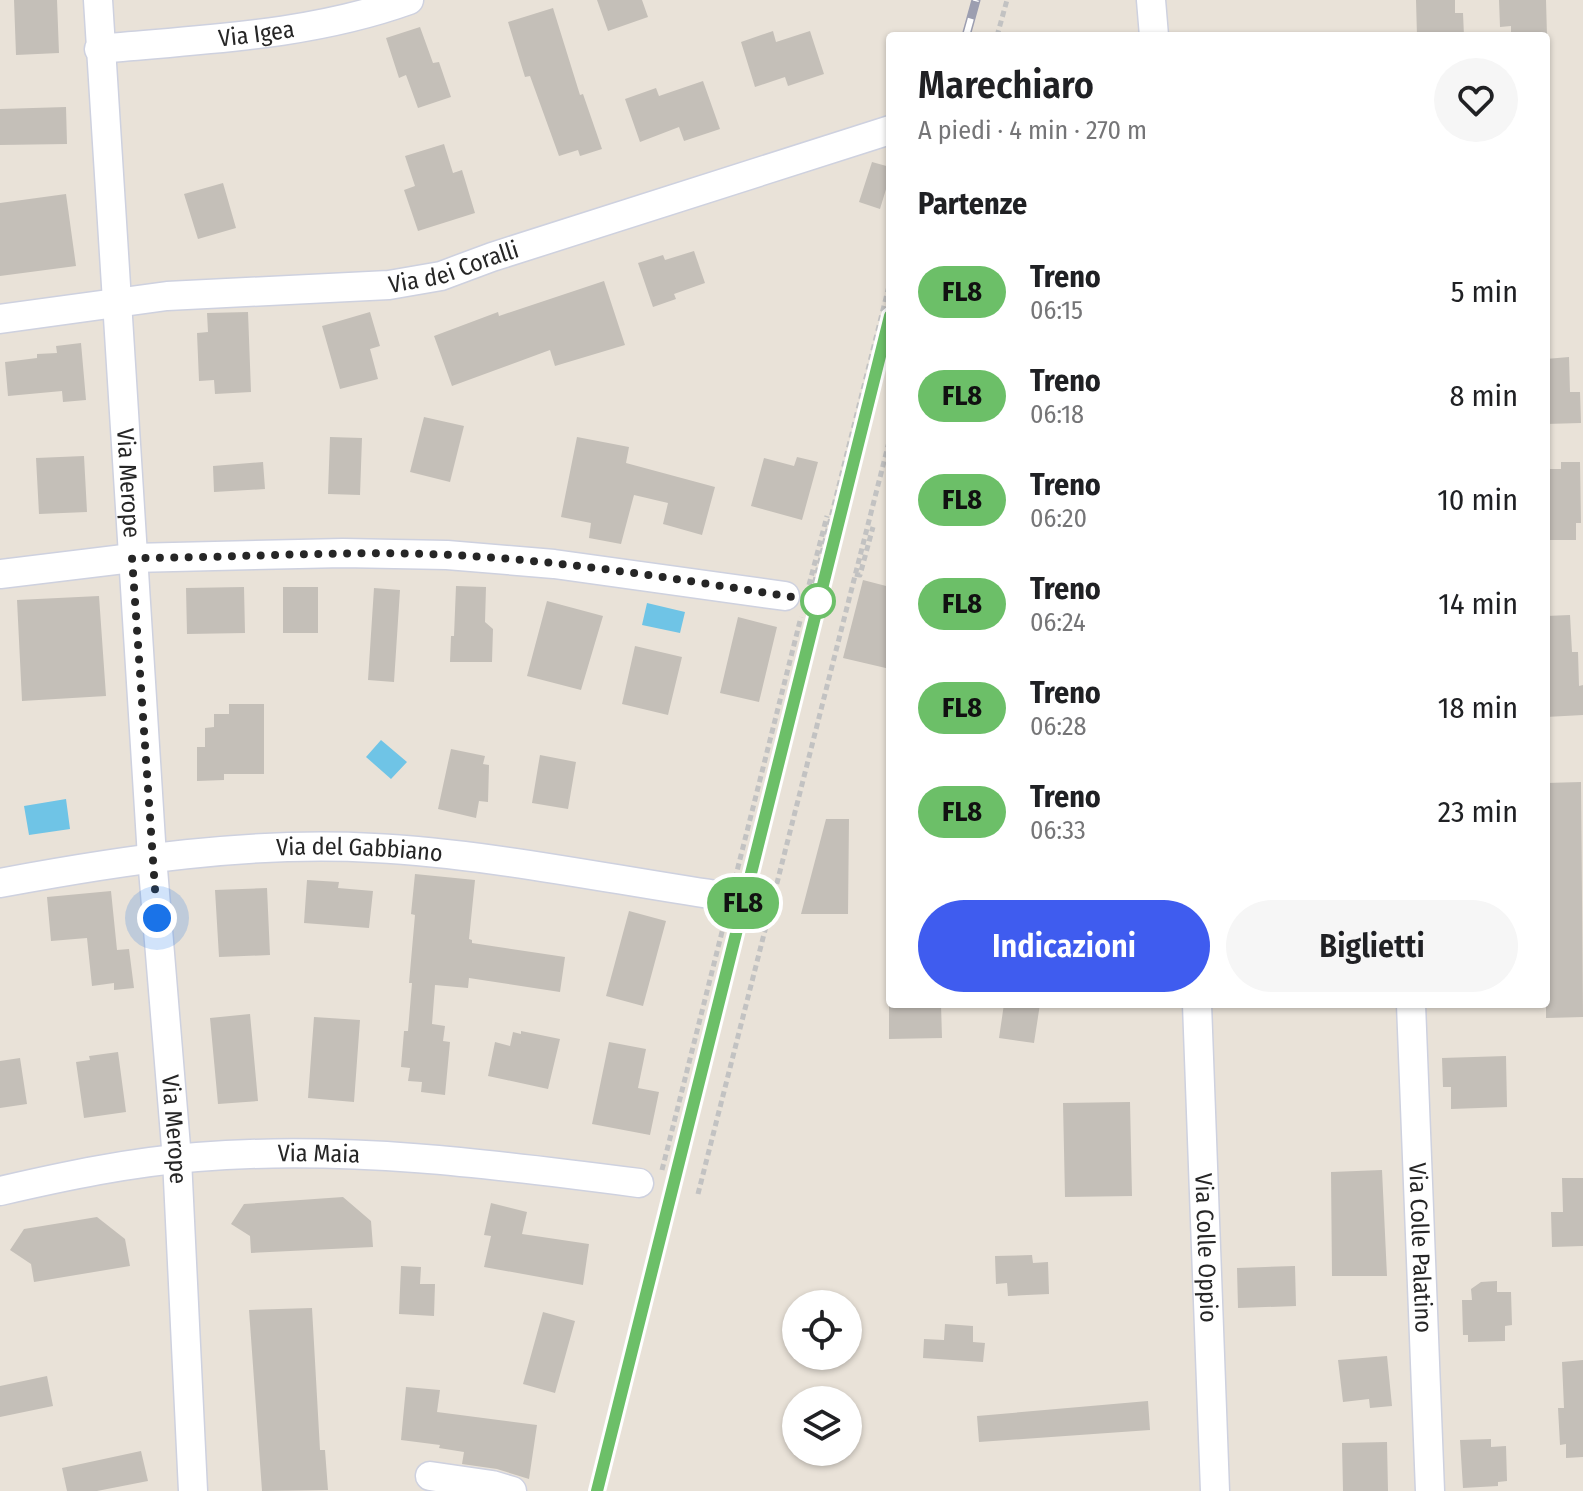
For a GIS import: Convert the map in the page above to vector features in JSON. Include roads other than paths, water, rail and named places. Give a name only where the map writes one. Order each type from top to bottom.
[{"type":"street","name":"Via Merope","points":[[98,0],[152,857],[177,1159],[193,1491]]},
{"type":"street","name":"Via Igea","points":[[99,49],[290,31],[364,15],[409,0]]},
{"type":"street","points":[[1151,0],[1154,32]]},
{"type":"street","name":"Via dei Coralli","points":[[0,319],[167,296],[375,286],[441,276],[507,252],[886,131]]},
{"type":"street","points":[[0,574],[132,558],[330,553],[485,557],[785,596]]},
{"type":"street","name":"Via del Gabbiano","points":[[0,883],[152,857],[292,847],[382,848],[520,862],[716,895]]},
{"type":"street","name":"Via Colle Oppio","points":[[1197,1008],[1215,1491]]},
{"type":"street","name":"Via Colle Palatino","points":[[1411,1008],[1430,1491]]},
{"type":"street","name":"Via Maia","points":[[0,1191],[177,1159],[272,1154],[471,1161],[639,1183]]},
{"type":"street","points":[[430,1476],[512,1491]]},
{"type":"water","points":[[647,603],[685,612],[680,633],[642,625]]},
{"type":"water","points":[[381,740],[407,762],[391,779],[366,757]]},
{"type":"water","points":[[66,799],[70,829],[29,835],[24,806]]},
{"type":"railway","points":[[967,32],[976,0]]},
{"type":"railway","points":[[597,1491],[886,332]]},
{"type":"train","name":"FL8","points":[[597,1491],[886,332]]}]
